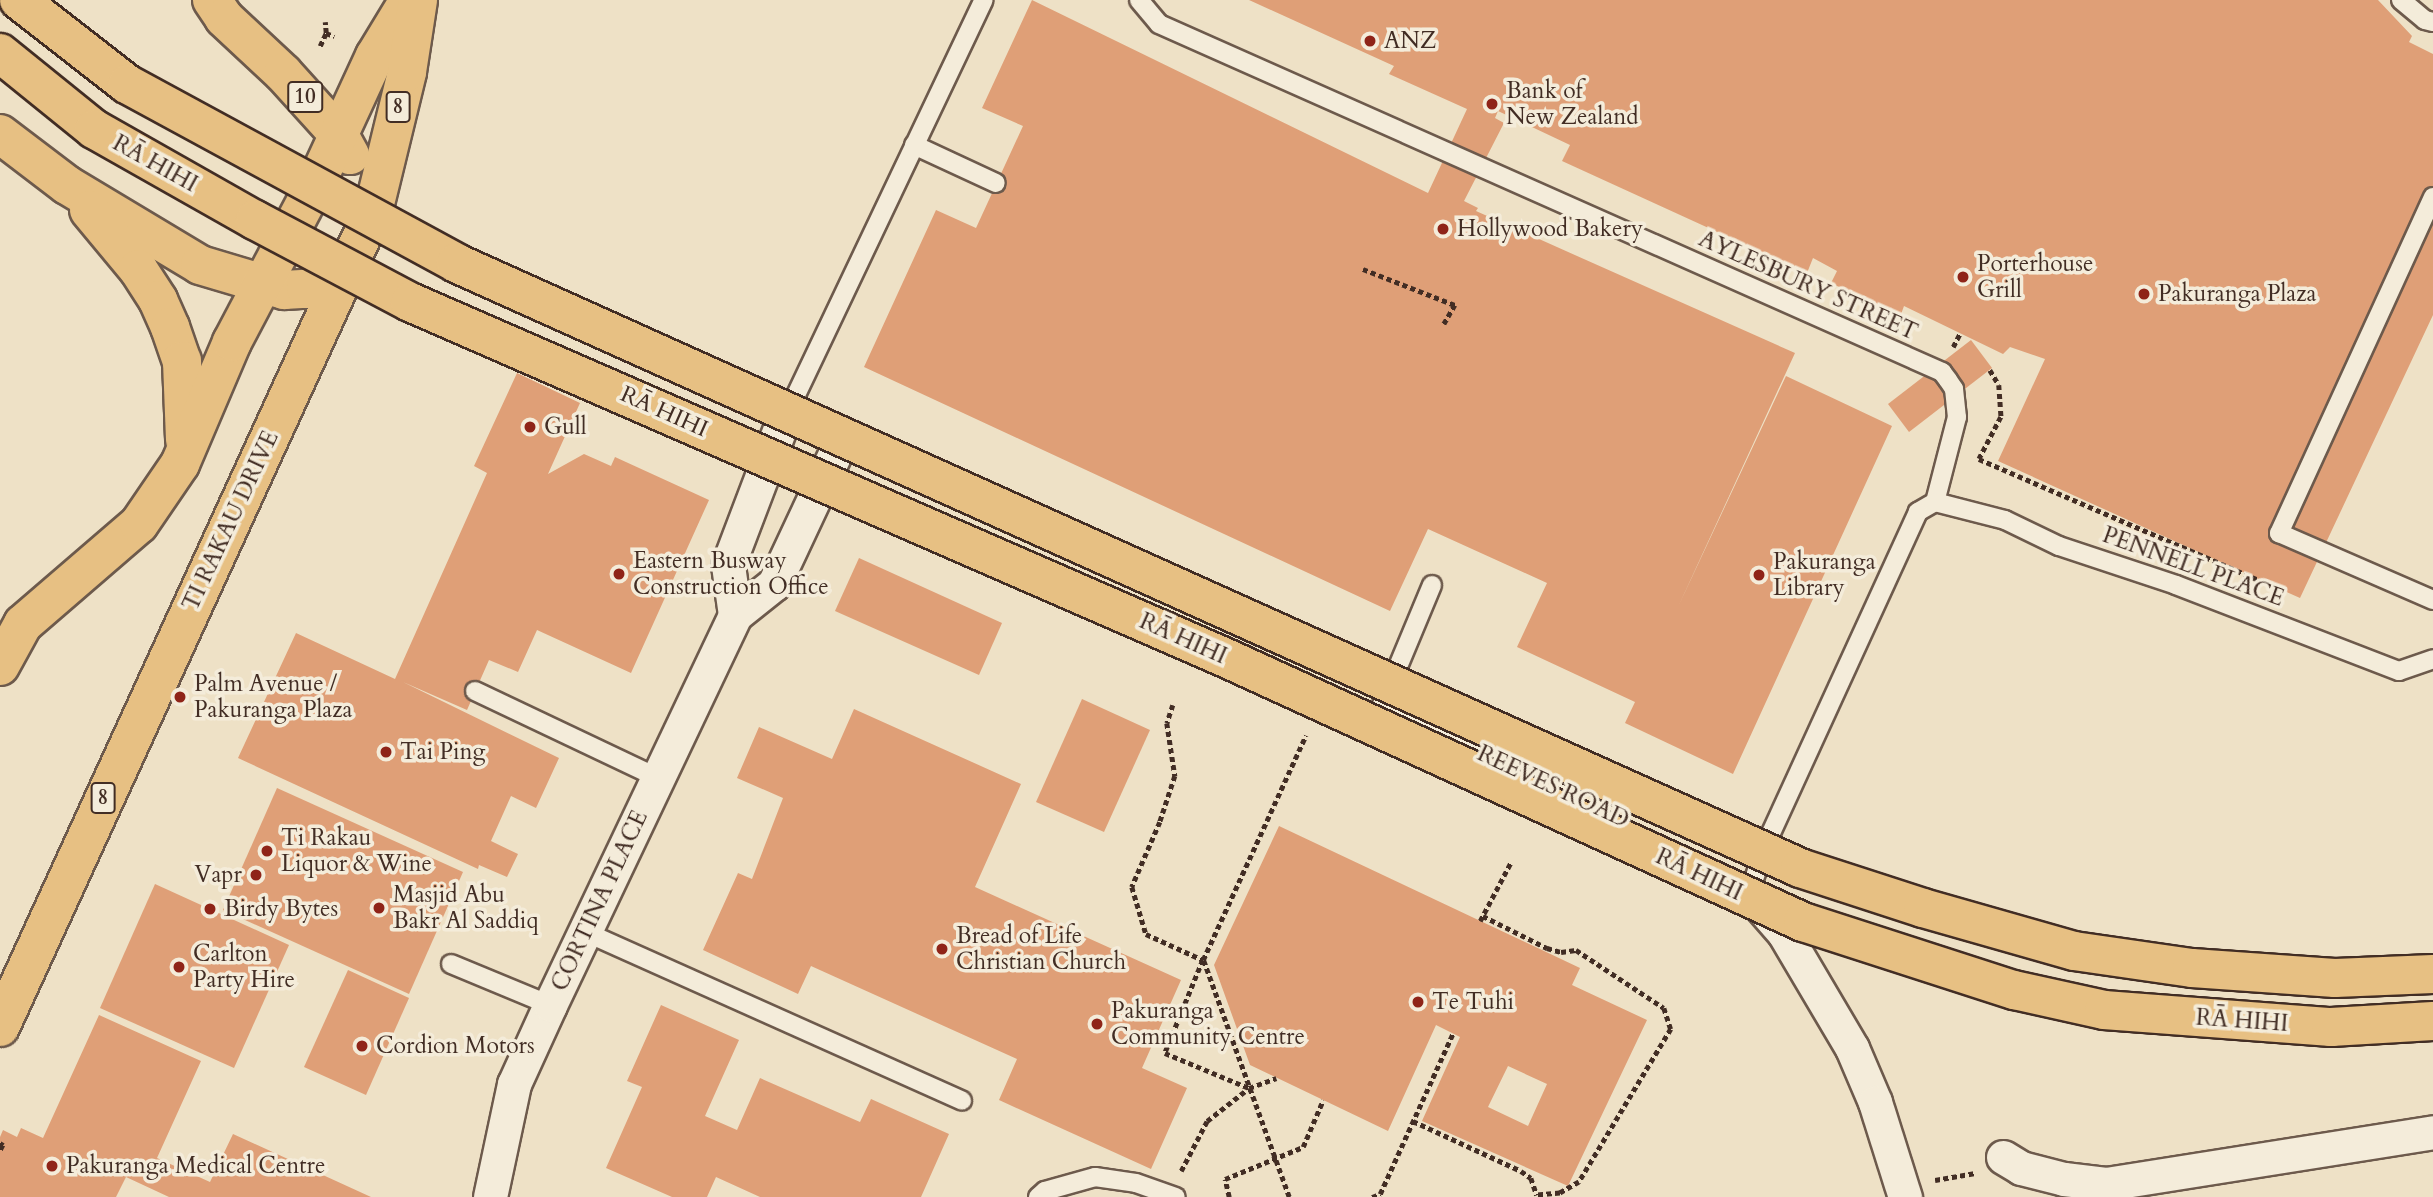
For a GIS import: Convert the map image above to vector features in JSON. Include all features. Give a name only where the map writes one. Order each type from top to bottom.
[{"type":"main road","name":"RĀ HIHI","points":[[19,0],[127,84],[456,263],[1800,868],[1923,908],[2074,951],[2192,968],[2335,978],[2433,974]]},
{"type":"main road","name":"10","points":[[212,0],[224,18],[283,73],[339,135],[356,166],[373,212]]},
{"type":"main road","name":"8","points":[[0,666],[23,624],[139,524],[180,464],[232,342],[339,135],[375,56],[410,0]]},
{"type":"main road","name":"TI RAKAU DRIVE","points":[[0,1027],[373,212],[407,72],[418,0]]},
{"type":"main road","name":"RĀ HIHI","points":[[0,53],[94,130],[255,220],[411,302],[1226,658],[1802,922],[2014,990],[2104,1010],[2331,1027],[2433,1021]]},
{"type":"main road","points":[[0,134],[67,185],[200,265],[263,286],[284,290],[306,289],[342,280]]},
{"type":"main road","points":[[67,185],[138,269],[162,309],[181,361],[185,449]]},
{"type":"street","points":[[735,615],[728,565],[779,430]]},
{"type":"street","name":"CORTINA PLACE","points":[[490,1197],[514,1084],[550,1005],[735,615],[774,584],[834,456]]},
{"type":"street","name":"REEVES ROAD","points":[[1749,894],[1784,933],[1852,1048],[1916,1193]]},
{"type":"street","points":[[2012,1162],[2064,1180],[2106,1184],[2433,1132]]},
{"type":"lane","points":[[779,430],[984,0]]},
{"type":"lane","name":"AYLESBURY STREET","points":[[1139,0],[1159,24],[1942,372],[1954,389],[1957,417],[1935,502],[1918,512],[1766,844],[1749,894]]},
{"type":"lane","points":[[2401,0],[2425,20],[2433,22]]},
{"type":"lane","points":[[914,145],[996,183]]},
{"type":"lane","points":[[2433,197],[2279,533],[2433,600]]},
{"type":"lane","name":"PENNELL PLACE","points":[[1935,502],[2005,520],[2059,546],[2176,585],[2399,671],[2433,659]]},
{"type":"lane","name":"REEVES ROAD","points":[[1432,585],[1382,705],[1579,799]]},
{"type":"lane","points":[[475,691],[658,778]]},
{"type":"lane","name":"REEVES ROAD","points":[[1616,817],[1703,861],[1749,894]]},
{"type":"lane","points":[[585,932],[962,1101]]},
{"type":"lane","points":[[452,964],[550,1005]]},
{"type":"lane","points":[[1038,1197],[1045,1191],[1095,1177],[1136,1183],[1173,1196]]},
{"type":"path","points":[[320,46],[326,33],[325,22]]},
{"type":"path","points":[[326,33],[334,36]]},
{"type":"path","points":[[1363,269],[1455,305],[1444,324]]},
{"type":"path","points":[[1990,370],[1999,385],[2002,410],[1999,422],[1979,459],[2280,588]]},
{"type":"path","points":[[1173,705],[1167,723],[1175,776],[1160,822],[1132,887],[1146,934],[1203,960],[1289,1197]]},
{"type":"path","points":[[1249,1088],[1164,1053],[1203,960],[1310,728]]},
{"type":"path","points":[[1413,1121],[1521,1171],[1531,1178],[1538,1196],[1560,1193],[1579,1182],[1668,1037],[1671,1029],[1664,1008],[1576,950],[1561,952],[1546,948],[1482,918],[1511,862]]},
{"type":"path","points":[[1372,1197],[1379,1196],[1453,1033]]},
{"type":"path","points":[[1173,1196],[1207,1121],[1249,1088],[1276,1078]]},
{"type":"path","points":[[1229,1197],[1225,1179],[1303,1147],[1323,1100]]},
{"type":"path","points":[[0,1143],[3,1145],[0,1151]]},
{"type":"path","points":[[1916,1193],[1933,1181],[2012,1162]]},
{"type":"building","points":[[1032,0],[1428,193],[1467,109],[1389,74],[1394,66],[1249,0],[2378,0],[2412,36],[2409,42],[2433,54],[2433,315],[2300,598],[1998,461],[2045,359],[2010,347],[2003,354],[1904,306],[1900,317],[1831,283],[1837,271],[1813,258],[1807,273],[1562,161],[1570,145],[1498,111],[1495,118],[1504,123],[1464,201],[1478,208],[1476,211],[1795,353],[1678,607],[1786,376],[1892,426],[1733,774],[1625,723],[1635,702],[1517,647],[1547,583],[1428,529],[1390,611],[864,367],[936,210],[976,228],[1023,126],[982,108]]},
{"type":"building","points":[[1971,340],[1992,368],[1909,432],[1888,404]]},
{"type":"building","points":[[517,373],[580,403],[548,474],[584,454],[611,466],[615,457],[709,500],[631,673],[537,630],[518,672],[489,660],[467,710],[403,682],[559,758],[536,808],[511,796],[491,841],[518,854],[507,877],[479,865],[478,869],[238,758],[296,633],[395,679],[487,473],[474,466]]},
{"type":"building","points":[[859,558],[1002,623],[979,675],[835,611]]},
{"type":"building","points":[[1082,699],[1150,730],[1104,832],[1036,802]]},
{"type":"building","points":[[854,709],[1021,784],[975,887],[1181,980],[1142,1068],[1187,1088],[1151,1169],[999,1100],[1017,1059],[811,966],[798,994],[703,950],[738,873],[752,879],[783,798],[737,778],[759,727],[832,759]]},
{"type":"building","name":"Masjid Abu Bakr Al Saddiq","points":[[277,788],[463,872],[409,994],[223,910]]},
{"type":"building","name":"Te Tuhi","points":[[1279,826],[1580,968],[1572,985],[1647,1020],[1568,1186],[1422,1121],[1460,1037],[1436,1025],[1388,1131],[1250,1065],[1214,965]],"holes":[[[1508,1066],[1547,1084],[1528,1126],[1488,1107]]]},
{"type":"building","points":[[155,884],[289,945],[234,1068],[100,1008]]},
{"type":"building","points":[[348,970],[409,998],[366,1095],[304,1067]]},
{"type":"building","points":[[661,1005],[739,1040],[705,1116],[737,1130],[760,1078],[860,1122],[871,1099],[949,1134],[921,1197],[760,1197],[716,1177],[707,1197],[672,1197],[606,1168],[642,1087],[627,1081]]},
{"type":"building","points":[[99,1015],[201,1061],[157,1158],[210,1182],[233,1134],[371,1197],[169,1197],[126,1177],[116,1197],[0,1197],[0,1137],[3,1130],[17,1137],[21,1128],[43,1138]]},
{"type":"place","name":"ANZ","points":[[1370,41]]},
{"type":"place","name":"Bank of New Zealand","points":[[1492,104]]},
{"type":"place","name":"Hollywood Bakery","points":[[1443,229]]},
{"type":"place","name":"Porterhouse Grill","points":[[1963,277]]},
{"type":"place","name":"Pakuranga Plaza","points":[[2144,294]]},
{"type":"place","name":"Gull","points":[[530,427]]},
{"type":"place","name":"Eastern Busway Construction Office","points":[[619,574]]},
{"type":"place","name":"Pakuranga Library","points":[[1759,575]]},
{"type":"place","name":"Palm Avenue / Pakuranga Plaza","points":[[180,697]]},
{"type":"place","name":"Tai Ping","points":[[386,752]]},
{"type":"place","name":"Ti Rakau Liquor & Wine","points":[[267,851]]},
{"type":"place","name":"Vapr","points":[[256,875]]},
{"type":"place","name":"Masjid Abu Bakr Al Saddiq","points":[[379,908]]},
{"type":"place","name":"Birdy Bytes","points":[[210,909]]},
{"type":"place","name":"Bread of Life Christian Church","points":[[942,949]]},
{"type":"place","name":"Carlton Party Hire","points":[[179,967]]},
{"type":"place","name":"Te Tuhi","points":[[1418,1002]]},
{"type":"place","name":"Pakuranga Community Centre","points":[[1097,1024]]},
{"type":"place","name":"Cordion Motors","points":[[362,1046]]},
{"type":"place","name":"Pakuranga Medical Centre","points":[[52,1166]]}]
